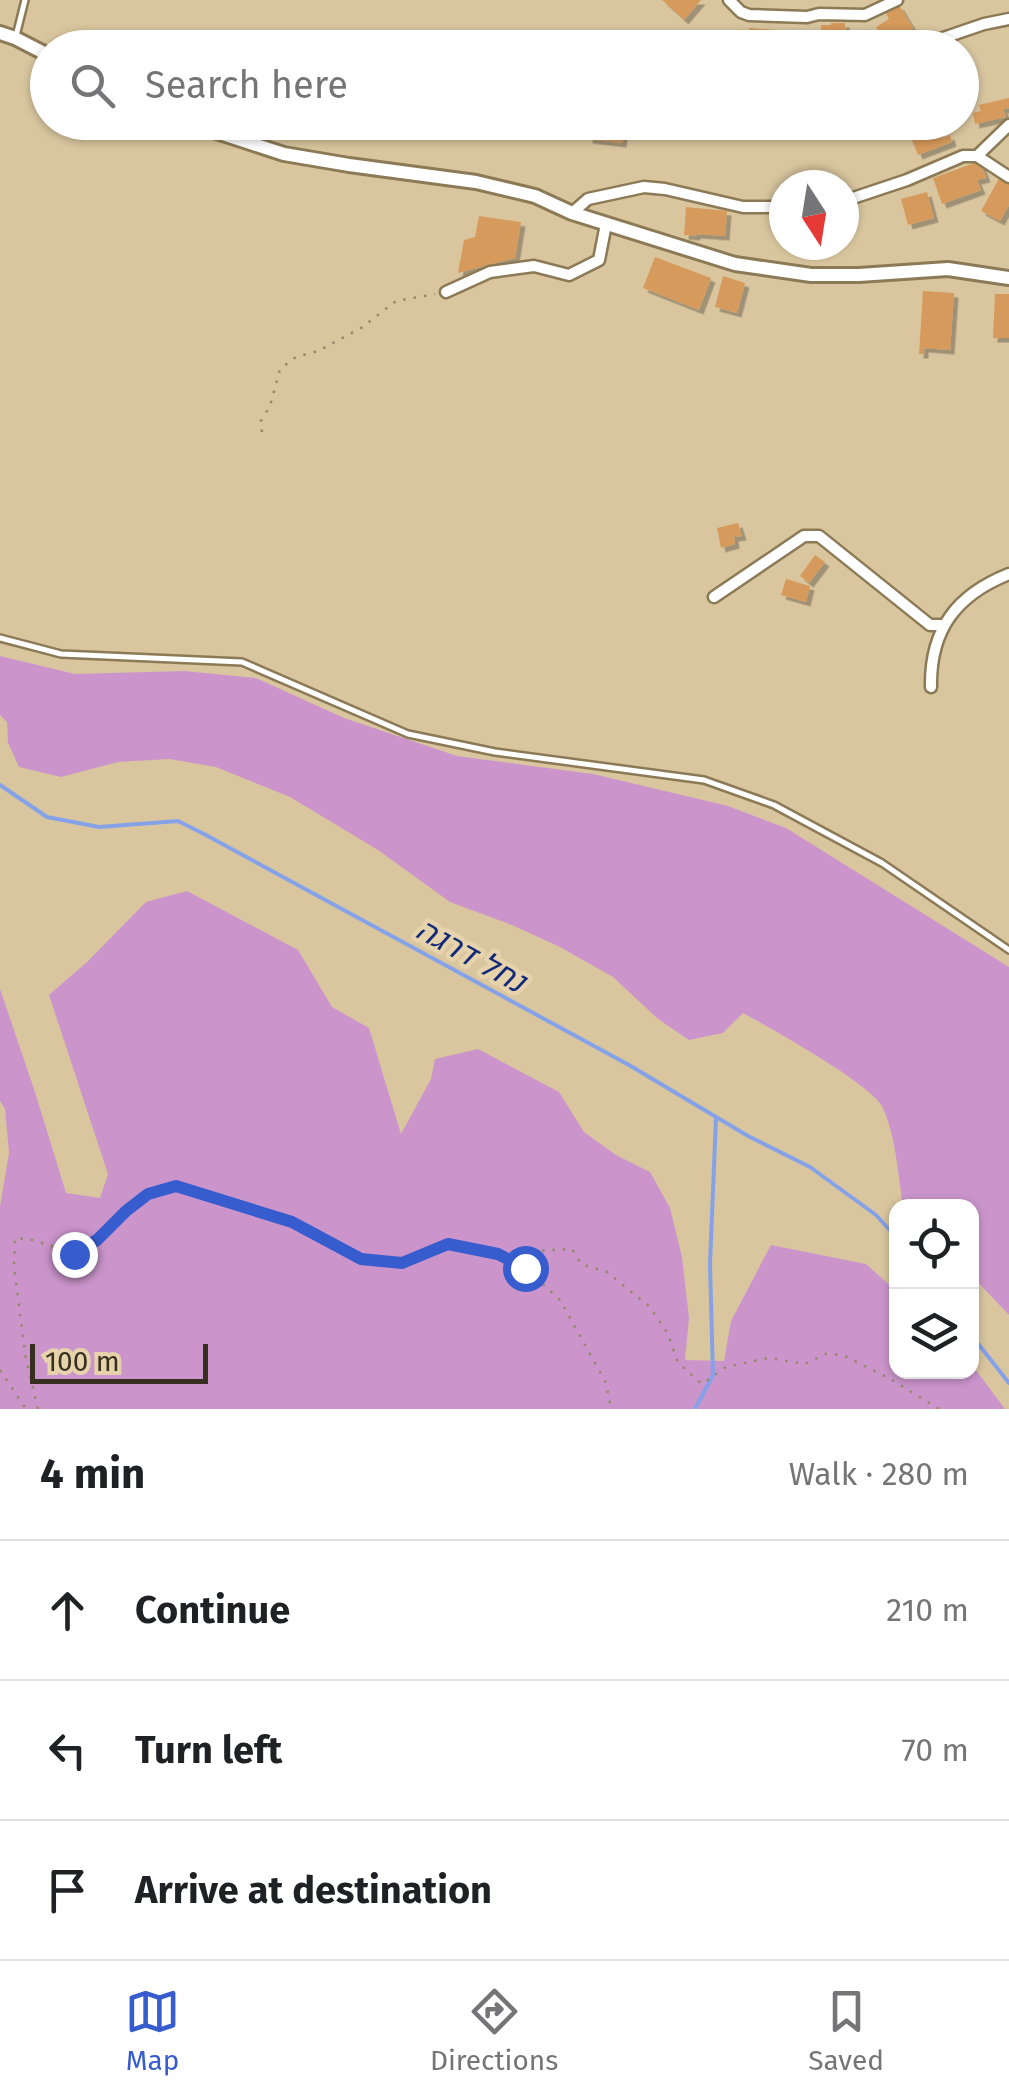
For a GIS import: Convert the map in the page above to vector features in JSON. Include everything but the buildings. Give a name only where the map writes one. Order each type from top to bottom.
[{"type":"street","points":[[729,0],[749,15],[807,17],[865,15],[897,0]]},
{"type":"street","points":[[966,30],[1009,19]]},
{"type":"street","points":[[0,33],[30,46]]},
{"type":"street","points":[[977,156],[1009,125]]},
{"type":"street","points":[[241,140],[284,154],[476,182],[535,196],[572,213],[735,264],[811,275],[948,268],[1009,278]]},
{"type":"street","points":[[859,196],[963,156],[977,156],[1009,177]]},
{"type":"street","points":[[572,213],[588,198],[644,187],[664,188],[742,208],[769,207]]},
{"type":"street","points":[[446,292],[490,272],[534,266],[568,275],[599,260],[606,224]]},
{"type":"street","points":[[714,597],[804,536],[818,536],[930,625],[942,625]]},
{"type":"street","points":[[931,687],[931,663],[942,625],[977,590],[1009,574]]},
{"type":"lane","points":[[15,38],[25,0]]},
{"type":"lane","points":[[0,638],[61,654],[242,662],[408,734],[495,752],[704,780],[774,806],[882,863],[1009,950]]},
{"type":"path","points":[[262,432],[261,422],[270,406],[280,369],[361,328],[396,301],[446,292]]},
{"type":"path","points":[[38,1409],[26,1359],[14,1267],[15,1238],[34,1240],[74,1254],[97,1240],[148,1194],[176,1186],[292,1222],[361,1259],[402,1263],[448,1244],[498,1254],[572,1249],[581,1264],[607,1272],[650,1307],[668,1334],[678,1364],[702,1384],[726,1367],[768,1358],[805,1364],[825,1354],[844,1355],[940,1409]]},
{"type":"path","points":[[498,1254],[525,1268],[560,1300],[606,1383],[611,1409]]},
{"type":"path","points":[[0,1370],[26,1409]]},
{"type":"shaded area","points":[[0,656],[75,674],[184,671],[256,678],[344,718],[457,756],[593,774],[728,806],[786,828],[1009,967],[1009,1315],[979,1283],[979,1199],[902,1199],[894,1144],[883,1108],[861,1086],[797,1044],[743,1013],[723,1033],[689,1040],[658,1019],[613,977],[560,947],[450,902],[378,850],[290,797],[216,767],[169,759],[118,762],[61,777],[19,767],[8,743],[7,722],[0,715]]},
{"type":"shaded area","points":[[187,891],[298,950],[332,1007],[369,1028],[401,1134],[431,1079],[435,1059],[478,1049],[559,1092],[584,1132],[616,1155],[650,1172],[670,1208],[682,1257],[689,1318],[685,1360],[724,1361],[731,1321],[771,1245],[866,1264],[889,1285],[889,1379],[979,1379],[979,1374],[1005,1409],[0,1409],[0,1206],[9,1153],[5,1109],[0,1101],[0,989],[66,1193],[100,1198],[108,1174],[49,995],[146,902]]},
{"type":"waterway","name":"נחל דרגה","points":[[0,785],[47,817],[99,827],[178,821],[810,1167],[876,1215],[889,1229]]},
{"type":"waterway","points":[[695,1409],[713,1375],[710,1264],[716,1118]]},
{"type":"waterway","name":"נחל דרגה","points":[[979,1345],[1009,1383]]},
{"type":"route","points":[[74,1254],[97,1240],[148,1194],[176,1186],[292,1222],[361,1259],[402,1263],[448,1244],[498,1254],[525,1268]]}]
